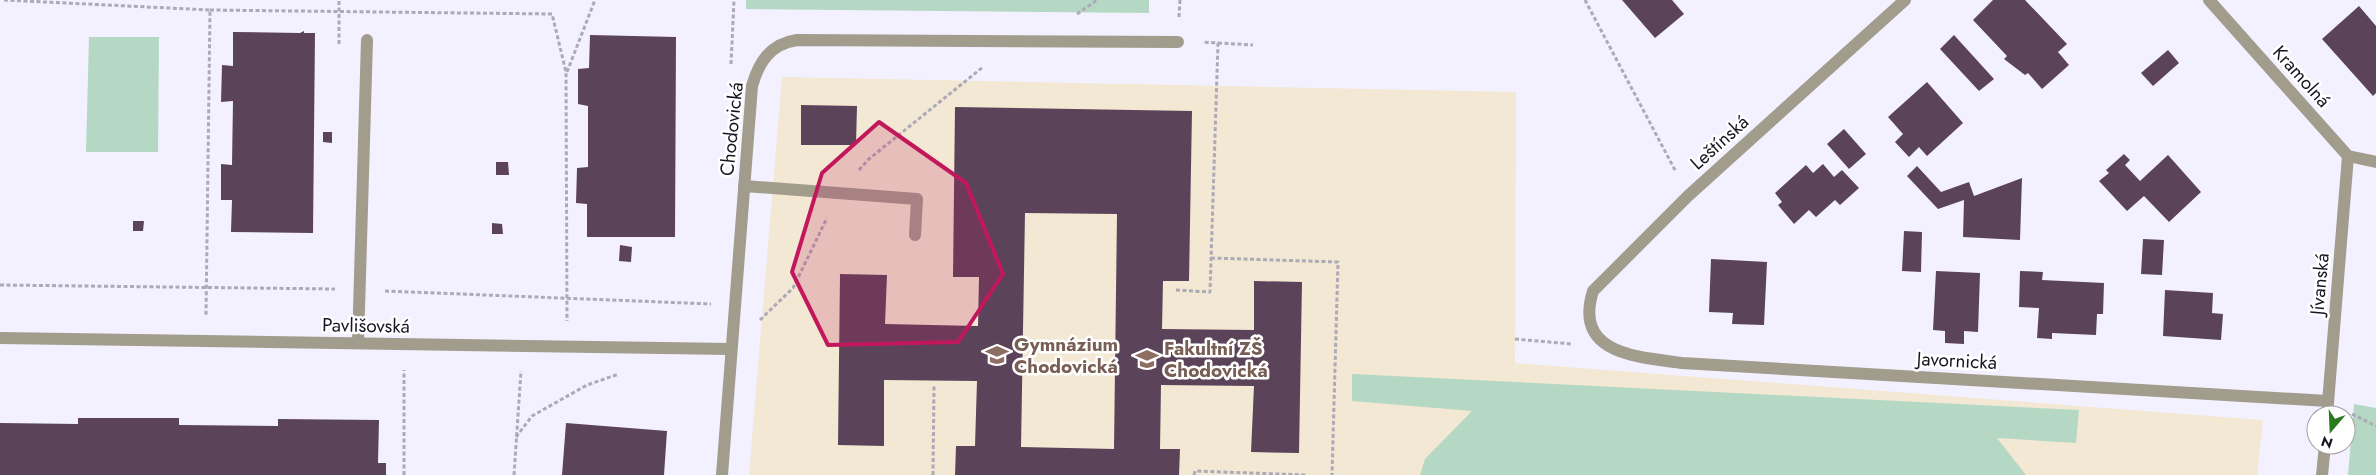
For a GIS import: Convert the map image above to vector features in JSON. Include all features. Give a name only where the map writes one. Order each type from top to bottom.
[{"type":"street","name":"Leštínská","points":[[1593,330],[1587,309],[1593,291],[1688,196],[1905,0]]},
{"type":"street","name":"Kramolná","points":[[2209,0],[2348,156]]},
{"type":"street","points":[[358,343],[367,40]]},
{"type":"street","name":"Chodovická","points":[[722,475],[752,86],[760,64],[767,53],[776,46],[797,40],[1178,42]]},
{"type":"street","points":[[2348,156],[2376,162]]},
{"type":"street","name":"Jívanská","points":[[2328,405],[2348,156]]},
{"type":"street","points":[[744,186],[917,199],[915,235]]},
{"type":"street","name":"Javornická","points":[[1593,330],[1608,347],[1635,357],[1682,363],[2328,401]]},
{"type":"street","name":"Pavlišovská","points":[[0,338],[731,349]]},
{"type":"street","points":[[2322,475],[2324,455]]},
{"type":"path","points":[[4,0],[210,10],[552,14],[566,72],[568,347]]},
{"type":"path","points":[[129,0],[129,6]]},
{"type":"path","points":[[339,0],[339,51]]},
{"type":"path","points":[[566,72],[595,0]]},
{"type":"path","points":[[731,69],[734,0]]},
{"type":"path","points":[[1075,15],[1083,12],[1097,0]]},
{"type":"path","points":[[1585,0],[1688,196]]},
{"type":"path","points":[[206,341],[210,10]]},
{"type":"path","points":[[731,349],[792,288],[838,194],[869,159],[1018,40]]},
{"type":"path","points":[[1178,42],[1253,45]]},
{"type":"path","points":[[1176,290],[1210,292],[1218,43]]},
{"type":"path","points":[[1212,258],[1338,262],[1332,475]]},
{"type":"path","points":[[0,285],[359,290],[712,304]]},
{"type":"path","points":[[1516,339],[1608,347]]},
{"type":"path","points":[[404,344],[404,475]]},
{"type":"path","points":[[514,475],[523,346]]},
{"type":"path","points":[[516,436],[532,416],[587,385],[623,373]]},
{"type":"path","points":[[932,475],[934,385]]},
{"type":"path","points":[[1194,475],[1195,471],[1306,475]]},
{"type":"highlighted area","points":[[879,122],[966,183],[1003,274],[958,342],[828,345],[792,272],[822,173]]},
{"type":"shaded area","points":[[782,77],[1516,92],[1515,363],[2263,420],[2257,475],[749,475]]},
{"type":"green space","points":[[746,0],[1149,0],[1149,13],[746,9]]},
{"type":"green space","points":[[89,37],[159,37],[158,152],[86,152]]},
{"type":"green space","points":[[1352,374],[2079,410],[2076,443],[1997,438],[2026,475],[1420,475],[1425,459],[1472,411],[1352,401]]},
{"type":"green space","points":[[2354,404],[2376,408],[2376,475],[2348,475],[2350,455],[2356,455],[2356,405]]},
{"type":"building","points":[[1622,0],[1672,0],[1684,14],[1655,38]]},
{"type":"building","points":[[1993,0],[2025,0],[2067,44],[2058,52],[2069,65],[2042,89],[2028,73],[2025,75],[2004,59],[2007,56],[1973,20]]},
{"type":"building","points":[[2359,6],[2376,26],[2376,93],[2373,96],[2322,39]]},
{"type":"building","points":[[304,31],[304,33],[315,33],[313,233],[231,232],[232,200],[221,200],[221,164],[232,165],[233,101],[221,102],[222,65],[233,66],[233,32],[300,33]]},
{"type":"building","points":[[590,35],[676,37],[675,237],[587,237],[587,204],[576,203],[577,168],[588,167],[588,106],[578,104],[578,69],[589,68]]},
{"type":"building","points":[[1954,35],[1994,79],[1979,91],[1940,49]]},
{"type":"building","points":[[2168,50],[2179,63],[2153,86],[2141,73]]},
{"type":"building","points":[[1927,82],[1963,123],[1927,156],[1919,147],[1909,157],[1895,142],[1903,134],[1888,117]]},
{"type":"building","points":[[801,105],[857,106],[856,145],[801,145]]},
{"type":"building","points":[[955,107],[1192,111],[1189,281],[1163,281],[1162,329],[1254,330],[1254,281],[1302,282],[1299,453],[1251,452],[1254,386],[1161,385],[1160,449],[1180,449],[1179,475],[955,475],[956,446],[975,446],[977,381],[884,380],[884,446],[838,445],[840,274],[887,275],[885,324],[978,326],[979,277],[953,277]],"holes":[[[1025,213],[1117,214],[1114,449],[1021,447]]]},
{"type":"building","points":[[1844,129],[1866,154],[1849,169],[1827,144]]},
{"type":"building","points":[[323,132],[332,132],[332,143],[323,142]]},
{"type":"building","points":[[2124,154],[2130,160],[2125,165],[2140,181],[2168,155],[2201,192],[2169,222],[2144,196],[2127,211],[2099,181],[2109,173],[2106,170]]},
{"type":"building","points":[[496,162],[508,162],[509,175],[496,175]]},
{"type":"building","points":[[1823,164],[1834,177],[1842,170],[1859,188],[1840,205],[1835,200],[1816,217],[1809,210],[1794,224],[1778,205],[1782,202],[1775,193],[1806,165],[1813,173]]},
{"type":"building","points":[[1917,166],[1941,192],[1969,182],[1974,196],[2022,178],[2020,240],[1963,237],[1964,200],[1938,209],[1907,176]]},
{"type":"building","points":[[133,221],[144,221],[143,231],[133,231]]},
{"type":"building","points":[[492,223],[502,224],[503,234],[492,234]]},
{"type":"building","points":[[1904,231],[1922,232],[1921,272],[1902,271]]},
{"type":"building","points":[[2143,239],[2164,240],[2162,275],[2141,274]]},
{"type":"building","points":[[620,245],[632,247],[631,262],[619,261]]},
{"type":"building","points":[[1711,259],[1767,262],[1764,325],[1732,324],[1733,313],[1709,312]]},
{"type":"building","points":[[1936,271],[1980,273],[1978,332],[1964,331],[1964,344],[1945,343],[1945,331],[1933,330]]},
{"type":"building","points":[[2020,271],[2043,272],[2042,280],[2104,283],[2103,314],[2097,314],[2096,335],[2052,333],[2052,339],[2037,338],[2039,308],[2019,307]]},
{"type":"building","points":[[2165,290],[2213,293],[2212,313],[2223,314],[2221,340],[2163,336]]},
{"type":"building","points":[[78,418],[179,418],[179,425],[278,426],[278,419],[379,420],[378,463],[386,463],[386,475],[0,475],[0,423],[78,424]]},
{"type":"building","points":[[566,423],[667,431],[664,475],[562,475]]},
{"type":"place","name":"Gymnázium Chodovická","points":[[997,355]]},
{"type":"place","name":"Fakultní ZŠ Chodovická","points":[[1147,359]]}]
